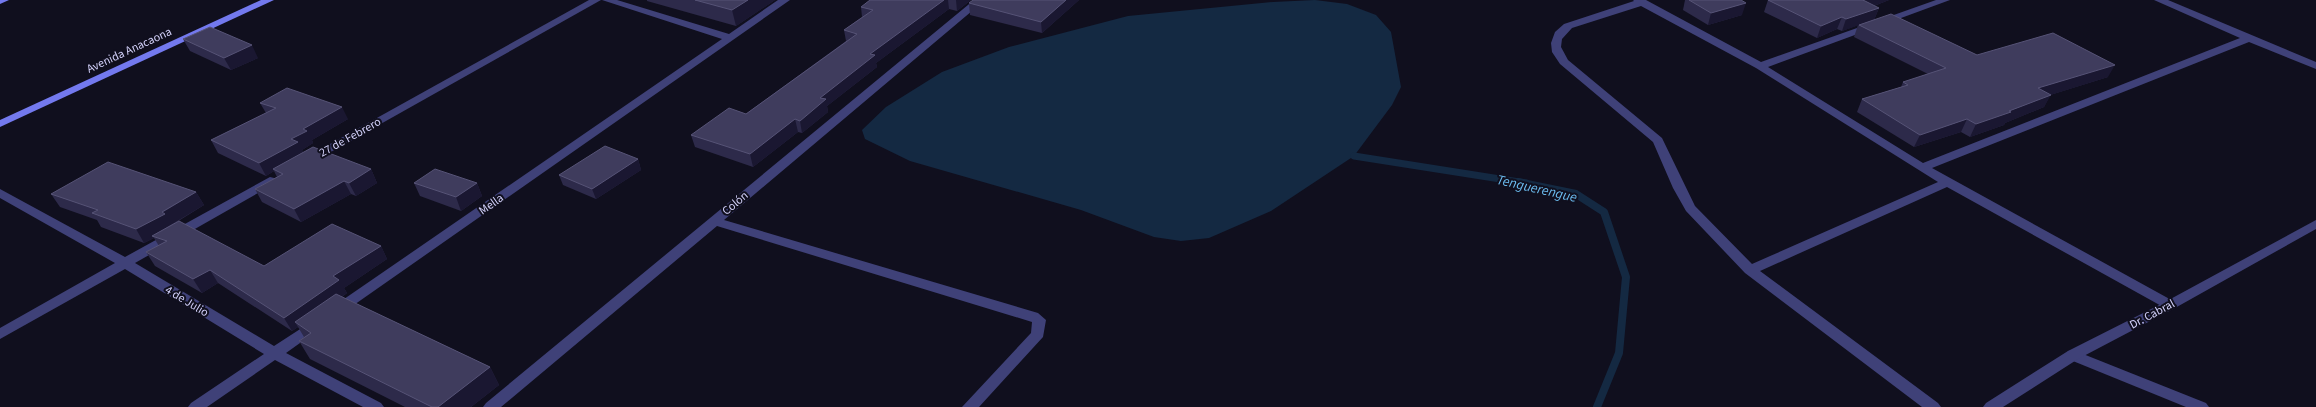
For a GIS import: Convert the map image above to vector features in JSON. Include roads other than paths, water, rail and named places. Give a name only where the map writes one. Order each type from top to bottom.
[{"type":"main road","points":[[0,2],[4,0]]},
{"type":"main road","name":"Avenida Anacaona","points":[[0,124],[269,0]]},
{"type":"street","name":"27 de Febrero","points":[[296,167],[596,0]]},
{"type":"street","points":[[607,0],[732,38]]},
{"type":"street","name":"Mella","points":[[196,407],[785,0]]},
{"type":"street","name":"Colón","points":[[491,407],[980,0]]},
{"type":"street","points":[[1760,66],[1945,0]]},
{"type":"street","points":[[2159,0],[2316,66]]},
{"type":"street","points":[[1933,407],[1750,270],[1690,208],[1658,140],[1564,62],[1556,51],[1554,41],[1559,33],[1568,26],[1640,1],[1760,66],[1922,168],[2170,305]]},
{"type":"street","points":[[1922,168],[2249,38]]},
{"type":"street","points":[[0,334],[278,176]]},
{"type":"street","points":[[1750,270],[1948,182]]},
{"type":"street","name":"4 de Julio","points":[[0,193],[124,262],[274,353],[376,407]]},
{"type":"street","points":[[714,222],[1033,316],[1039,320],[1038,334],[970,407]]},
{"type":"street","name":"Dr. Cabral","points":[[1991,407],[2073,355],[2170,305],[2316,224]]},
{"type":"street","points":[[2073,355],[2201,407]]},
{"type":"water","points":[[1315,0],[1347,4],[1376,15],[1391,32],[1401,87],[1392,105],[1354,156],[1271,211],[1209,238],[1181,241],[1154,237],[1081,210],[910,161],[865,139],[862,130],[886,107],[942,72],[1009,47],[1128,16],[1273,2]]},
{"type":"waterway","name":"Tenguerengue","points":[[1354,156],[1526,183]]},
{"type":"waterway","name":"Tenguerengue","points":[[1518,182],[1576,194],[1604,212],[1626,277],[1619,353],[1597,407]]}]
